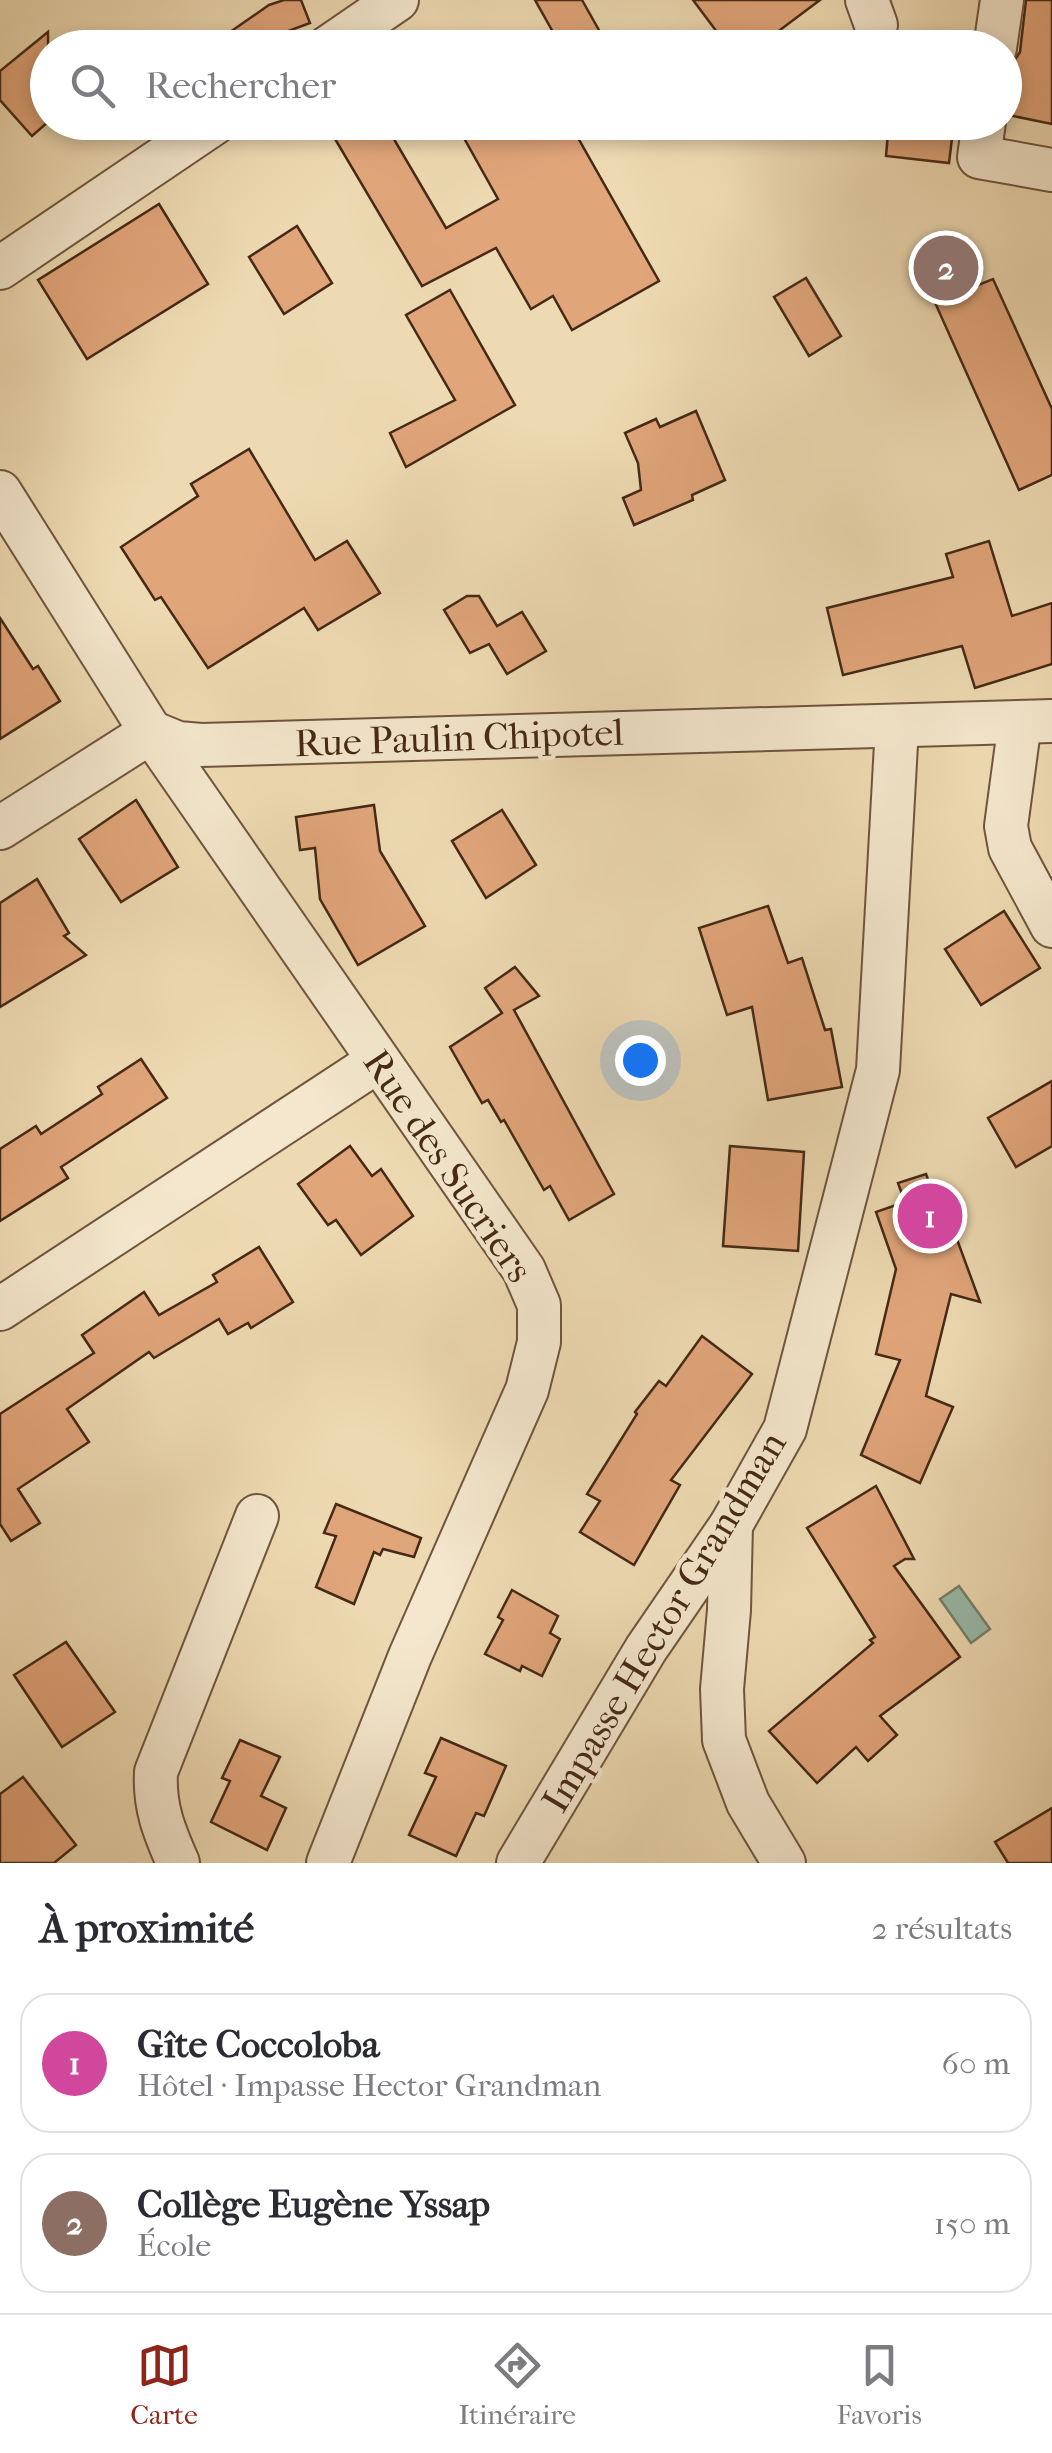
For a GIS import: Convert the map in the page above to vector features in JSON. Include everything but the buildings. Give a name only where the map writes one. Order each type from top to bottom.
[{"type":"street","points":[[353,30],[397,0]]},
{"type":"street","points":[[998,30],[1002,0]]},
{"type":"street","points":[[0,268],[189,140]]},
{"type":"street","points":[[982,140],[980,156],[1052,170]]},
{"type":"street","points":[[0,492],[151,732],[0,828]]},
{"type":"street","points":[[1036,722],[1006,826],[1010,848],[1052,926]]},
{"type":"street","name":"Rue Paulin Chipotel","points":[[151,732],[201,746],[1036,722]]},
{"type":"street","name":"Impasse Hector Grandman","points":[[518,1863],[646,1649],[731,1525],[785,1428],[878,1070],[897,726]]},
{"type":"street","name":"Rue des Sucriers","points":[[151,732],[524,1270],[538,1305],[540,1342],[526,1390],[410,1656],[328,1863]]},
{"type":"street","points":[[0,1308],[378,1061]]},
{"type":"street","points":[[178,1863],[159,1821],[154,1798],[156,1772],[256,1516]]},
{"type":"street","points":[[731,1525],[722,1689],[724,1740],[748,1802],[784,1863]]},
{"type":"shaded area","points":[[959,1586],[990,1629],[971,1643],[940,1599]]},
{"type":"place","name":"Collège Eugène Yssap","points":[[946,268]]},
{"type":"place","name":"Gîte Coccoloba","points":[[930,1216]]}]
